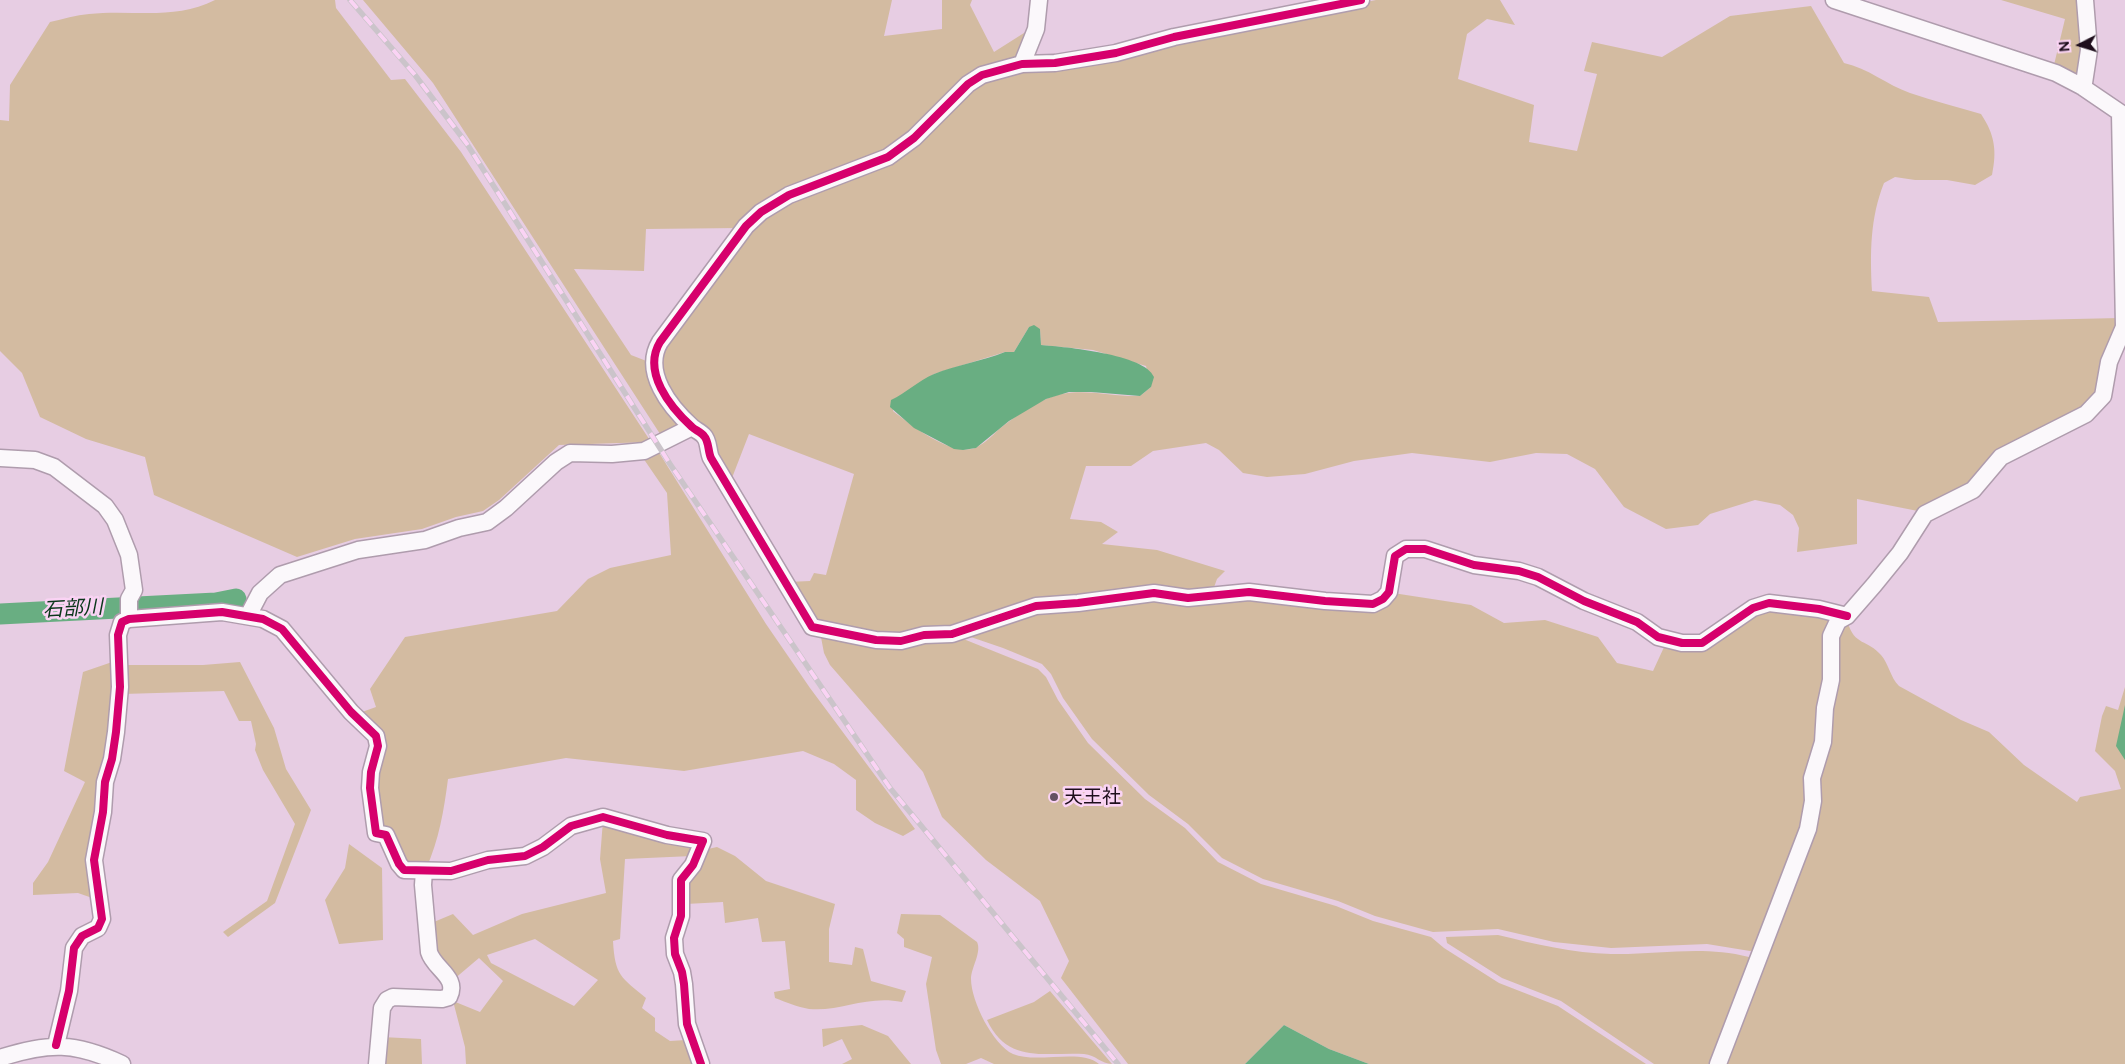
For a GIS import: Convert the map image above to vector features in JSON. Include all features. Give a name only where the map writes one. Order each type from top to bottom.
[{"type":"street","points":[[1022,64],[1036,29],[1039,0]]},
{"type":"street","points":[[1361,0],[1174,37],[1082,60],[1022,64],[989,71],[975,79],[914,138],[888,157],[777,200],[746,226],[669,328],[654,355],[654,366],[660,386],[671,404],[692,427],[705,437],[711,458],[812,627],[876,640],[901,641],[924,635],[952,634],[1036,606],[1078,604],[1154,593],[1188,598],[1249,592],[1325,601],[1373,604],[1383,599],[1389,592],[1395,556],[1406,549],[1436,551],[1474,565],[1519,571],[1538,577],[1584,601],[1637,622],[1658,637],[1682,643],[1702,643],[1753,608],[1769,603],[1819,609],[1847,616]]},
{"type":"street","points":[[1718,1064],[1808,828],[1813,801],[1812,778],[1823,742],[1825,708],[1831,680],[1831,636],[1838,621],[1847,616],[1900,553],[1925,514],[1973,490],[2001,457],[2086,414],[2104,396],[2109,362],[2124,327],[2122,115],[2081,86],[2056,73],[1834,0]]},
{"type":"street","points":[[2081,86],[2084,83],[2089,50],[2086,0]]},
{"type":"street","points":[[248,616],[260,593],[280,575],[358,550],[425,540],[459,528],[487,522],[506,508],[556,462],[570,453],[612,454],[644,451],[692,427]]},
{"type":"street","points":[[0,458],[34,460],[54,467],[104,506],[115,520],[129,555],[134,590],[129,611],[122,622],[118,635],[120,687],[116,732],[104,792],[103,812],[94,860],[94,873],[102,909],[102,920],[98,928],[82,936],[74,948],[70,991],[56,1045]]},
{"type":"street","points":[[129,611],[209,612],[248,616],[269,621],[282,629],[351,712],[376,736],[378,746],[370,780],[376,832],[386,835],[402,868],[424,871],[458,871],[488,860],[526,856],[543,848],[571,826],[603,817],[667,835],[703,841],[693,865],[681,880],[681,916],[674,938],[675,954],[682,972],[684,984],[686,1024],[701,1064]]},
{"type":"street","points":[[377,1064],[382,1008],[387,1000],[393,997],[442,999],[449,997],[451,990],[450,980],[432,961],[429,952],[423,885],[424,871]]},
{"type":"street","points":[[0,1058],[34,1048],[56,1045],[99,1054],[122,1064]]},
{"type":"shaded area","points":[[215,0],[335,0],[336,8],[391,80],[405,79],[461,152],[651,442],[559,445],[499,500],[483,511],[456,517],[422,529],[355,539],[297,557],[154,495],[145,457],[86,439],[40,417],[22,373],[0,351],[0,120],[9,121],[10,85],[50,22],[89,14],[153,13],[184,10]]},
{"type":"shaded area","points":[[363,0],[892,0],[884,36],[942,29],[942,0],[972,0],[970,5],[994,52],[1035,26],[1020,59],[988,67],[891,150],[739,228],[646,229],[644,271],[574,269],[631,355],[649,362],[682,425],[662,437],[433,83]]},
{"type":"shaded area","points":[[1376,0],[1500,0],[1515,25],[1487,19],[1467,34],[1458,79],[1534,105],[1529,142],[1577,151],[1597,74],[1584,71],[1592,42],[1662,57],[1730,16],[1811,6],[1844,63],[1853,65],[1910,93],[1981,114],[1994,143],[1992,175],[1975,185],[1947,180],[1915,180],[1895,177],[1884,183],[1876,209],[1872,236],[1872,291],[1929,297],[1938,322],[2120,318],[2100,395],[1971,487],[1923,512],[1857,499],[1857,544],[1797,552],[1799,528],[1793,515],[1780,505],[1755,500],[1710,514],[1698,525],[1666,529],[1624,507],[1595,469],[1567,454],[1536,453],[1490,462],[1412,453],[1354,461],[1305,474],[1267,477],[1243,473],[1219,450],[1206,443],[1153,451],[1131,466],[1086,466],[1070,519],[1101,522],[1118,532],[1102,544],[1157,550],[1225,571],[1217,579],[1213,590],[1154,589],[955,630],[900,638],[814,624],[788,582],[810,581],[814,573],[826,575],[854,474],[749,434],[730,483],[663,377],[662,352],[763,213],[891,159],[976,81]],"holes":[[[1029,327],[1040,329],[1041,345],[1093,350],[1146,366],[1151,387],[1140,396],[1081,392],[1058,395],[1046,399],[1027,409],[1003,426],[983,444],[968,449],[945,445],[933,439],[893,411],[894,399],[934,374],[1005,352],[1014,352]]]},
{"type":"shaded area","points":[[2001,0],[2083,0],[2086,20],[2077,77],[2053,69],[2065,19]]},
{"type":"shaded area","points":[[1034,325],[1040,329],[1041,345],[1121,357],[1148,369],[1154,377],[1151,387],[1140,396],[1069,392],[1046,399],[1009,421],[976,448],[963,450],[954,449],[914,428],[890,407],[891,400],[934,374],[1005,352],[1014,352],[1029,327]]},
{"type":"shaded area","points":[[658,451],[766,624],[810,688],[915,829],[903,836],[875,823],[856,810],[856,780],[834,764],[803,751],[684,771],[566,758],[448,779],[445,802],[431,858],[426,869],[415,870],[377,830],[375,785],[382,749],[362,712],[376,707],[370,689],[405,637],[557,611],[588,579],[610,568],[671,555],[667,493],[641,455]]},
{"type":"shaded area","points":[[1393,593],[1471,605],[1504,623],[1545,620],[1598,637],[1617,663],[1653,671],[1665,645],[1693,649],[1754,612],[1777,606],[1835,619],[1804,828],[1758,950],[1750,951],[1707,944],[1611,948],[1554,942],[1498,929],[1433,932],[1375,916],[1338,901],[1263,879],[1222,858],[1188,824],[1149,795],[1092,739],[1063,698],[1051,674],[1042,664],[962,634],[1037,610],[1142,597],[1227,596],[1367,608]]},
{"type":"shaded area","points":[[1848,623],[1858,639],[1881,655],[1899,686],[1961,720],[1989,732],[2024,765],[2077,802],[2080,797],[2121,789],[2115,771],[2095,751],[2102,716],[2106,706],[2118,710],[2125,687],[2125,1064],[1721,1064],[1811,829],[1833,636]]},
{"type":"shaded area","points":[[820,632],[956,636],[1038,669],[1046,677],[1058,700],[1088,743],[1145,799],[1185,828],[1218,862],[1261,884],[1336,906],[1373,921],[1431,937],[1444,948],[1499,983],[1558,1006],[1646,1064],[1369,1064],[1329,1049],[1284,1025],[1245,1064],[1128,1064],[1061,978],[1069,961],[1040,901],[986,860],[942,817],[923,772],[830,665],[824,653]]},
{"type":"shaded area","points":[[118,660],[98,900],[78,893],[33,895],[33,883],[48,862],[85,782],[64,771],[83,672]]},
{"type":"shaded area","points":[[240,662],[274,728],[286,769],[311,810],[275,903],[228,937],[223,932],[267,901],[295,824],[263,770],[255,750],[256,744],[251,721],[239,721],[224,691],[123,694],[123,665],[203,665]]},
{"type":"shaded area","points":[[2125,705],[2125,760],[2116,746]]},
{"type":"shaded area","points":[[603,820],[693,848],[692,856],[625,859],[620,939],[613,941],[615,962],[618,969],[625,980],[646,998],[642,1008],[655,1018],[655,1031],[670,1041],[686,1040],[695,1064],[466,1064],[465,1047],[453,1001],[480,1012],[503,981],[479,958],[453,980],[438,963],[429,924],[453,914],[473,935],[522,914],[606,893],[600,859]],"holes":[[[535,939],[598,980],[574,1006],[491,963],[487,955]]]},
{"type":"shaded area","points":[[349,844],[382,868],[383,940],[339,944],[325,900],[345,868]]},
{"type":"shaded area","points":[[717,847],[735,856],[766,881],[835,904],[829,929],[829,962],[852,965],[855,947],[863,949],[871,981],[906,991],[902,1002],[889,1000],[832,1008],[809,1009],[775,998],[774,992],[790,989],[785,941],[762,942],[758,918],[725,923],[723,902],[686,904],[685,888],[708,849]]},
{"type":"shaded area","points":[[901,914],[940,915],[977,942],[978,950],[971,975],[972,988],[984,1021],[1005,1049],[1023,1057],[1081,1057],[1091,1059],[1099,1064],[994,1064],[981,1058],[966,1064],[941,1064],[936,1050],[926,984],[932,957],[904,947],[904,939],[897,933]]},
{"type":"shaded area","points":[[1498,935],[1540,945],[1583,952],[1611,954],[1680,951],[1731,953],[1749,957],[1752,963],[1714,1064],[1654,1064],[1561,1001],[1502,978],[1447,943],[1446,937]]},
{"type":"shaded area","points":[[1050,991],[1112,1064],[1084,1054],[1041,1054],[1016,1050],[1005,1044],[987,1020],[1034,1002]]},
{"type":"shaded area","points":[[862,1025],[888,1036],[911,1064],[842,1064],[852,1059],[842,1039],[823,1047],[822,1029]]},
{"type":"shaded area","points":[[1284,1025],[1329,1049],[1369,1064],[1245,1064]]},
{"type":"shaded area","points":[[382,1037],[421,1039],[422,1064],[380,1064]]},
{"type":"waterway","name":"石部川","points":[[0,614],[216,603],[236,599]]},
{"type":"railway","points":[[350,0],[415,75],[467,144],[670,464],[890,788],[1118,1064]]},
{"type":"cycle path","points":[[1361,0],[1174,37],[1116,53],[1055,63],[1022,64],[982,75],[968,84],[914,138],[888,157],[789,195],[761,212],[746,226],[660,342],[655,353],[654,365],[656,377],[667,399],[675,410],[706,438],[711,458],[812,627],[876,640],[901,641],[924,635],[952,634],[1036,606],[1078,603],[1154,593],[1188,598],[1249,592],[1325,601],[1373,604],[1383,599],[1389,592],[1395,556],[1406,549],[1425,549],[1474,565],[1519,571],[1538,577],[1584,601],[1637,622],[1658,637],[1682,643],[1702,643],[1753,608],[1769,603],[1819,609],[1847,616]]},
{"type":"cycle path","points":[[56,1045],[69,991],[74,948],[82,936],[98,928],[102,919],[94,860],[103,812],[105,782],[112,759],[116,732],[120,687],[118,635],[122,622],[129,619],[222,612],[263,619],[282,629],[351,712],[376,736],[378,746],[371,772],[370,788],[376,833],[386,835],[399,864],[404,870],[451,871],[488,860],[525,856],[543,847],[571,826],[603,817],[667,835],[703,841],[693,865],[681,880],[681,916],[674,938],[675,954],[682,972],[684,984],[687,1024],[701,1064]]},
{"type":"place","name":"天王社","points":[[1054,797]]}]
